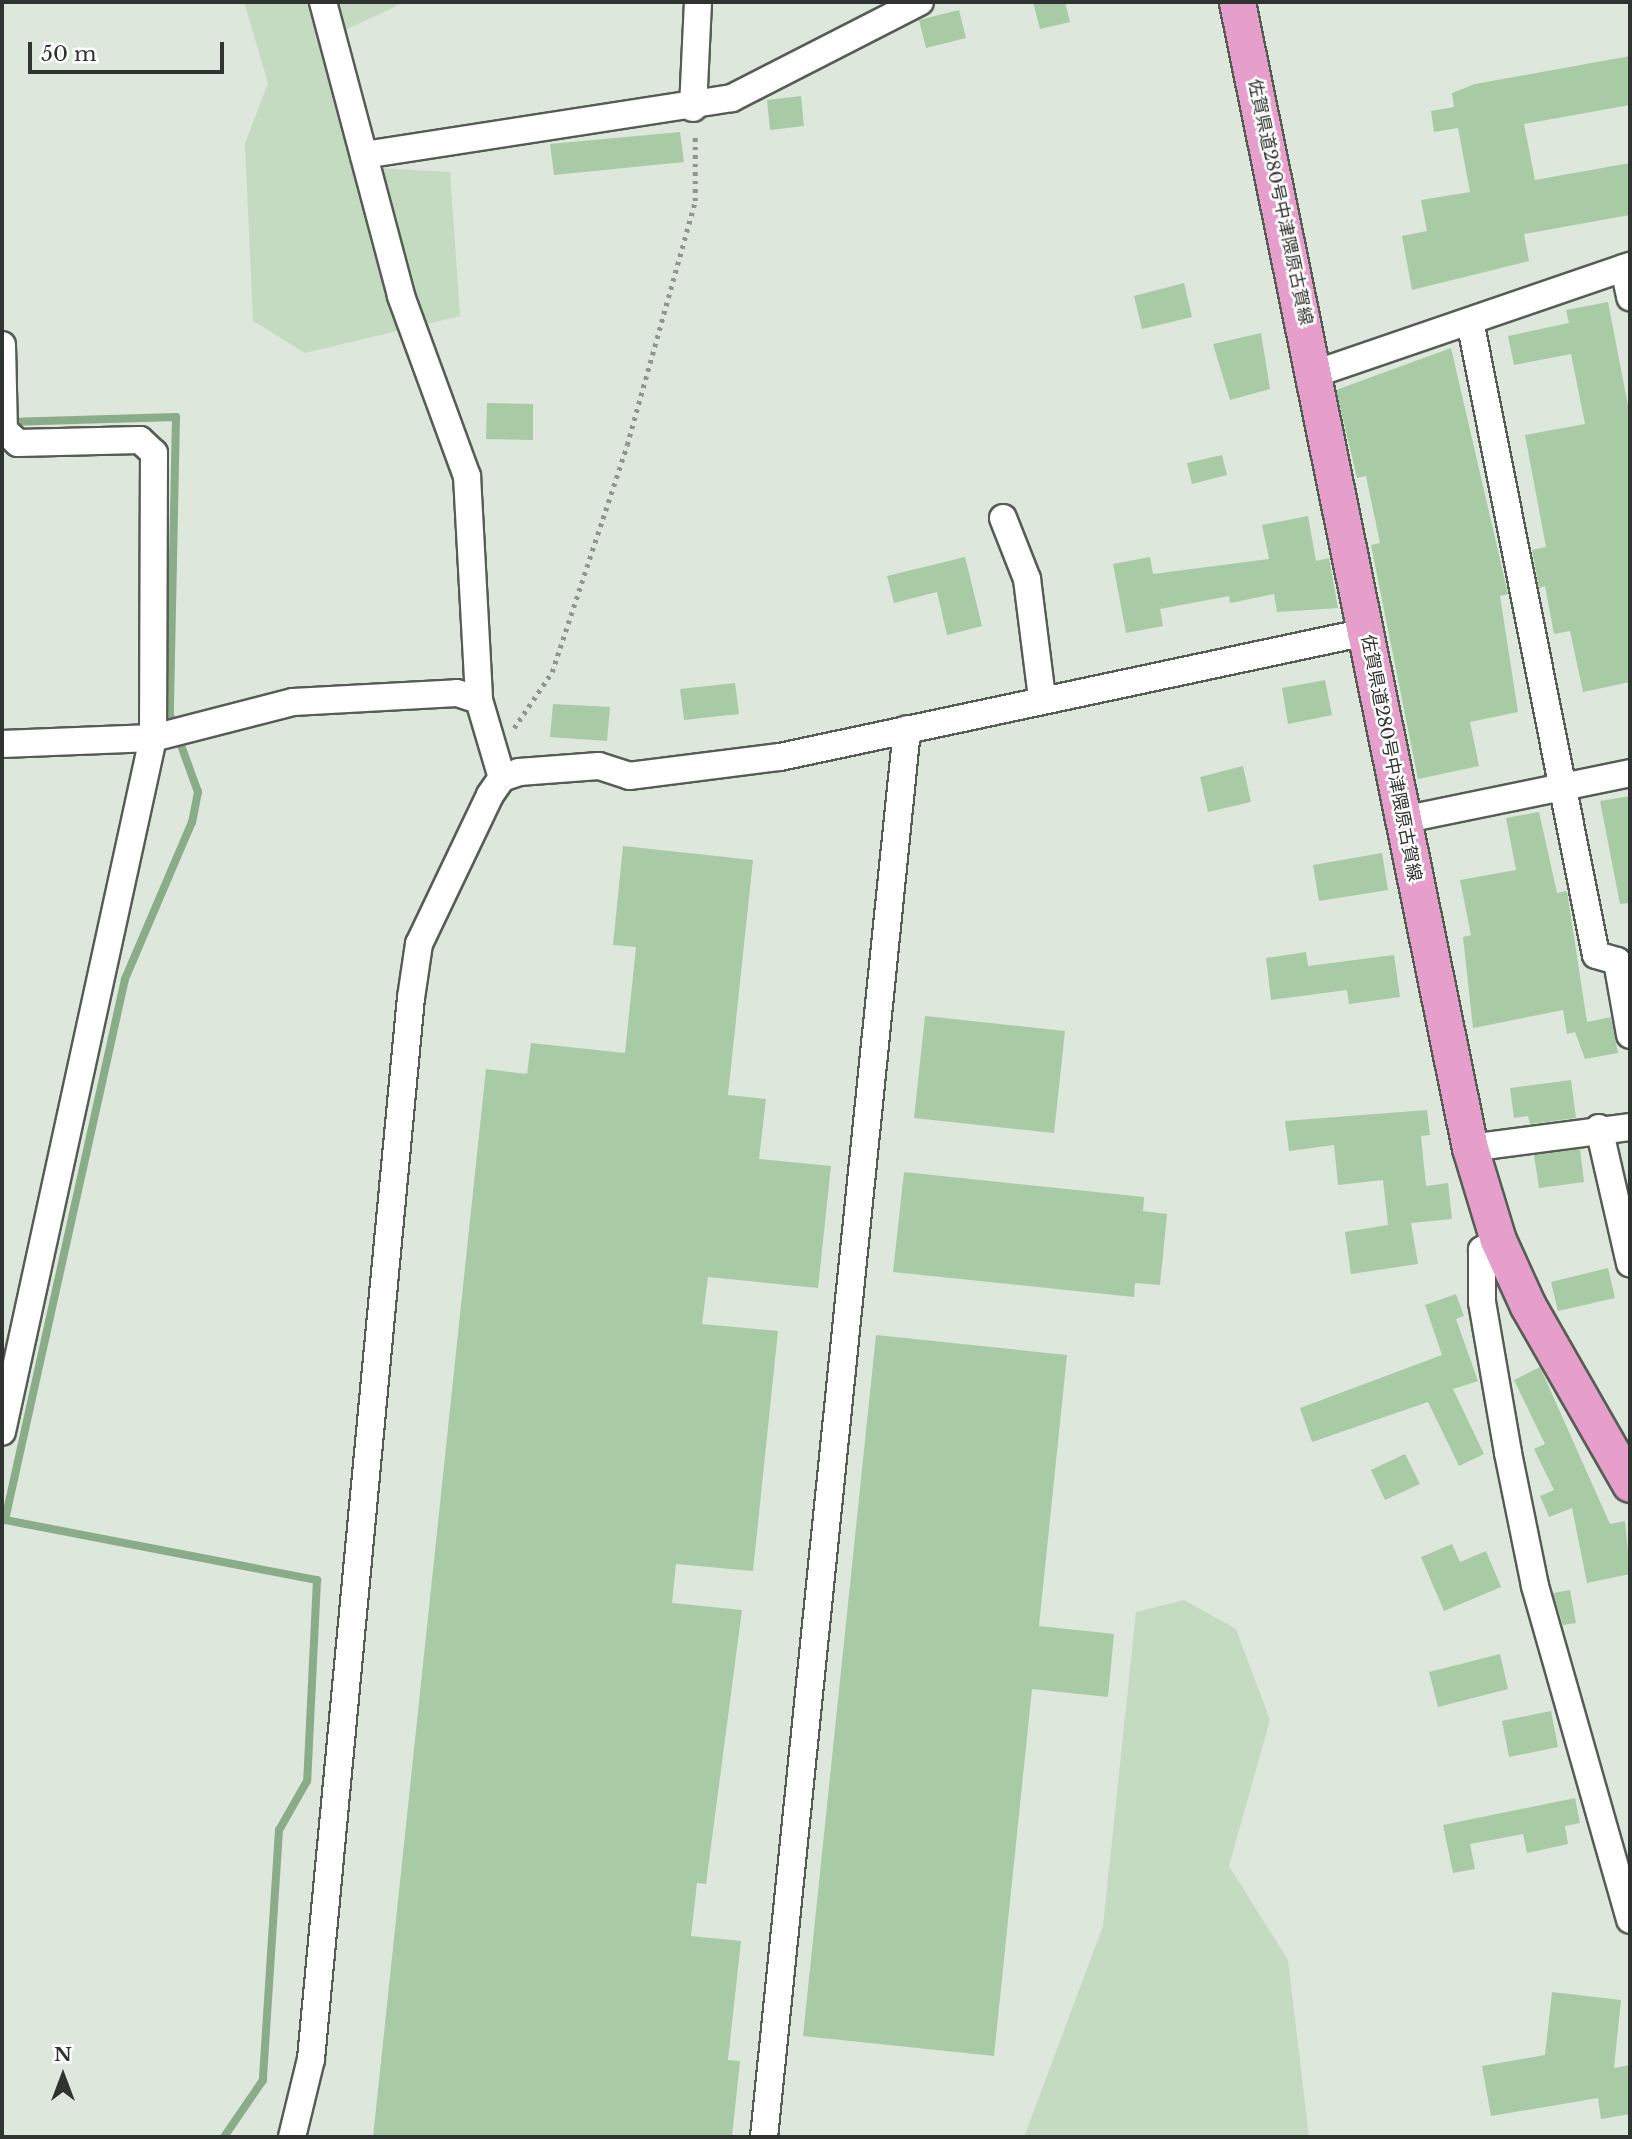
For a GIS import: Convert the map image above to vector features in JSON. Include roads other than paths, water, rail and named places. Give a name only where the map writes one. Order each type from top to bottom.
[{"type":"main road","name":"佐賀県道280号中津隈原古賀線","points":[[1237,2],[1317,373],[1402,820],[1470,1148],[1498,1240],[1630,1485]]},
{"type":"street","points":[[292,2137],[312,2059],[411,998],[419,944],[502,778],[479,700],[467,476],[401,296],[323,2]]},
{"type":"street","points":[[693,108],[698,2]]},
{"type":"street","points":[[364,155],[693,108],[732,98],[920,2]]},
{"type":"street","points":[[1317,373],[1627,267],[1630,296]]},
{"type":"street","points":[[1470,321],[1596,955],[1617,961],[1630,1035]]},
{"type":"street","points":[[2,345],[4,422],[18,443],[139,440],[154,453],[153,738],[2,1432]]},
{"type":"street","points":[[1003,518],[1027,579],[1042,698]]},
{"type":"street","points":[[502,778],[599,766],[629,776],[780,757],[1042,698],[1366,632]]},
{"type":"street","points":[[2,744],[153,738],[293,702],[457,693],[479,700]]},
{"type":"street","points":[[764,2137],[906,729]]},
{"type":"street","points":[[1402,820],[1630,773]]},
{"type":"street","points":[[1470,1148],[1599,1128],[1630,1127]]},
{"type":"street","points":[[1599,1128],[1630,1263]]},
{"type":"street","points":[[1498,1240],[1482,1250],[1482,1302],[1508,1453],[1535,1586],[1630,1920]]},
{"type":"waterway","points":[[8,422],[176,417],[170,715],[198,792],[192,822],[125,979],[5,1520],[317,1580],[307,1781],[279,1830],[263,2080],[224,2137]]}]
